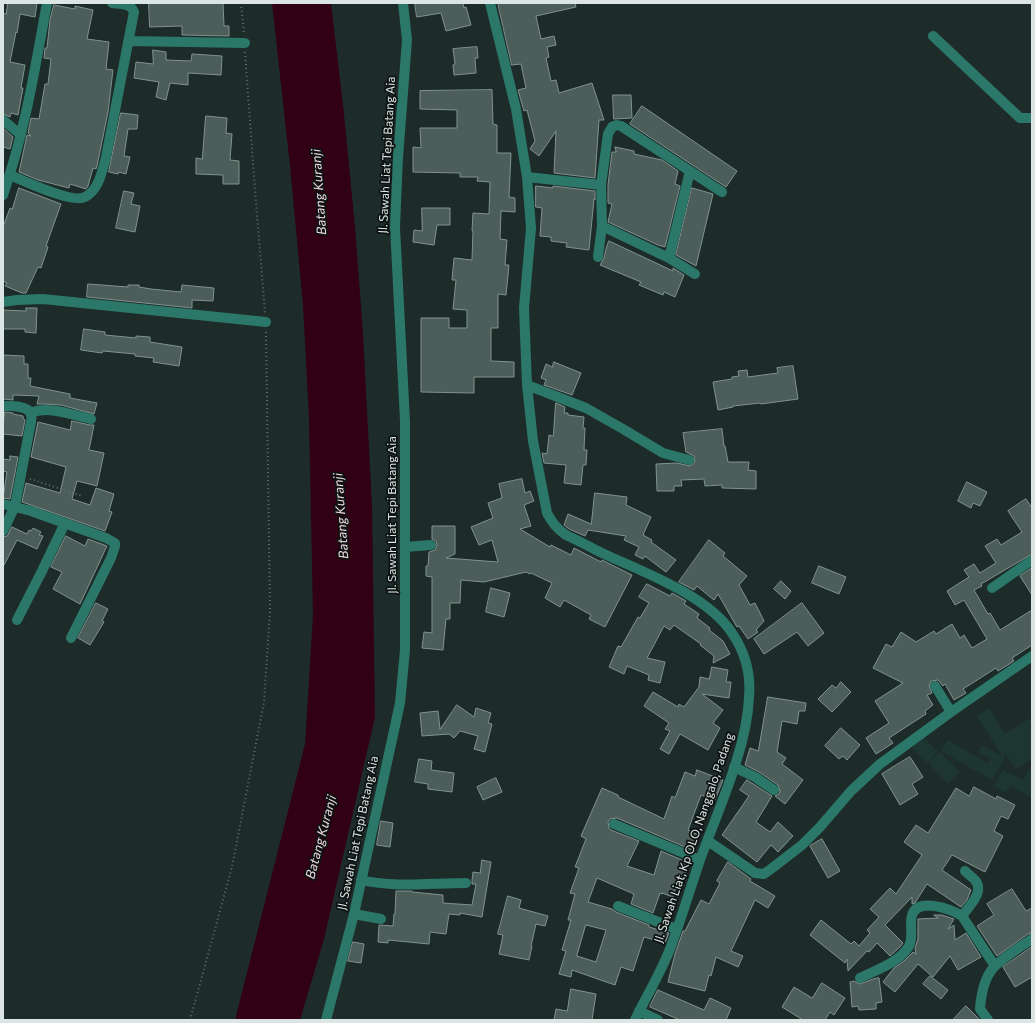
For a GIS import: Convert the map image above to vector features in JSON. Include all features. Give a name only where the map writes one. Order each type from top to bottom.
[{"type":"street","points":[[3,195],[10,175],[28,108],[48,3]]},
{"type":"street","points":[[10,175],[54,193],[75,199],[85,198],[92,192],[100,179],[106,157],[134,12],[128,5],[112,3]]},
{"type":"street","name":"Jl. Sawah Liat Tepi Batang Aia","points":[[326,1020],[354,914],[400,702],[404,650],[405,421],[395,227],[398,158],[407,40],[403,3]]},
{"type":"street","points":[[490,3],[516,109],[527,177],[531,228],[524,308],[527,385],[586,408],[663,454],[689,460]]},
{"type":"street","points":[[933,36],[1020,118],[1032,118]]},
{"type":"street","points":[[128,41],[245,43]]},
{"type":"street","points":[[3,120],[21,135]]},
{"type":"street","points":[[598,257],[602,226],[601,185],[608,134],[612,126],[621,126],[722,192]]},
{"type":"street","points":[[669,258],[690,171]]},
{"type":"street","points":[[527,177],[601,185]]},
{"type":"street","points":[[602,226],[669,258],[695,274]]},
{"type":"street","points":[[3,302],[43,299],[266,322]]},
{"type":"street","name":"Jl. Sawah Liat, Kp OLO, Nanggalo, Padang","points":[[527,385],[533,441],[545,506],[550,520],[557,529],[566,535],[658,578],[718,616],[732,633],[743,653],[748,671],[750,696],[748,716],[734,767],[662,967],[637,1016]]},
{"type":"street","points":[[3,406],[20,407],[30,413]]},
{"type":"street","points":[[30,413],[38,410],[50,410],[91,420]]},
{"type":"street","points":[[3,531],[16,506],[30,427],[30,413]]},
{"type":"street","points":[[3,504],[16,506],[115,543],[111,558],[71,638]]},
{"type":"street","points":[[17,620],[64,523]]},
{"type":"street","points":[[405,547],[431,546]]},
{"type":"street","points":[[992,588],[1032,560]]},
{"type":"street","points":[[708,842],[755,873],[764,874],[772,870],[802,845],[820,827],[851,791],[880,764],[950,712],[1032,656]]},
{"type":"street","points":[[935,686],[950,712]]},
{"type":"street","points":[[734,767],[755,777],[774,790]]},
{"type":"street","points":[[614,824],[700,860]]},
{"type":"street","points":[[962,916],[977,894],[978,888],[975,880],[965,871]]},
{"type":"street","points":[[361,880],[398,885],[466,883]]},
{"type":"street","points":[[618,906],[676,929]]},
{"type":"street","points":[[860,978],[895,960],[906,950],[911,940],[911,917],[918,908],[925,906],[934,906],[950,910],[962,916],[995,966]]},
{"type":"street","points":[[354,914],[381,919]]},
{"type":"street","points":[[988,1020],[980,1009],[981,999],[989,974],[995,966],[1032,939]]},
{"type":"street","points":[[637,1016],[658,1020]]},
{"type":"path","points":[[190,1020],[232,867],[264,702],[270,611],[266,322],[241,3]]},
{"type":"path","points":[[21,476],[82,496]]},
{"type":"shaded area","points":[[989,708],[1005,734],[1032,717],[1032,759],[1016,769],[1006,755],[1003,757],[1005,758],[992,780],[941,751],[948,740],[988,763],[990,759],[978,752],[982,745],[1002,756],[977,716]]},
{"type":"shaded area","points":[[923,736],[938,752],[927,763],[912,748]]},
{"type":"shaded area","points":[[940,752],[960,772],[948,784],[928,763]]},
{"type":"shaded area","points":[[1029,769],[1032,771],[1032,798],[1010,786],[1006,793],[994,786],[1003,770],[1023,780]]},
{"type":"water","name":"Batang Kuranji","points":[[272,3],[331,3],[355,227],[363,334],[372,506],[375,717],[324,939],[300,1020],[235,1020],[305,744],[313,616],[309,418],[303,305],[290,166]]},
{"type":"building","points":[[8,3],[37,3],[35,17],[20,14],[10,62],[25,65],[21,88],[23,88],[18,115],[11,113],[10,117],[3,114],[3,13],[6,14]]},
{"type":"building","points":[[149,3],[223,3],[224,26],[229,26],[229,36],[182,35],[182,26],[150,27]]},
{"type":"building","points":[[415,3],[463,3],[464,8],[466,7],[471,25],[446,31],[441,13],[417,17]]},
{"type":"building","points":[[498,3],[575,3],[576,7],[536,16],[541,39],[554,36],[556,45],[547,47],[549,57],[546,58],[551,81],[556,80],[559,93],[592,83],[604,120],[599,120],[595,178],[554,173],[556,131],[539,156],[530,149],[535,141],[527,110],[524,111],[518,90],[526,88],[521,64],[512,65]]},
{"type":"building","points":[[54,5],[75,9],[75,6],[93,10],[87,39],[109,42],[106,69],[113,70],[108,112],[97,166],[96,169],[93,168],[86,189],[70,184],[69,188],[38,180],[19,172],[27,135],[31,136],[28,133],[31,118],[39,119],[45,84],[48,84],[51,59],[44,58]]},
{"type":"building","points":[[477,47],[478,58],[475,58],[476,73],[454,75],[453,65],[455,64],[453,49]]},
{"type":"building","points":[[153,50],[166,52],[166,60],[191,61],[192,54],[222,56],[221,75],[188,73],[188,85],[170,83],[166,100],[156,97],[159,82],[134,78],[136,62],[153,64]]},
{"type":"building","points":[[492,90],[493,124],[497,125],[497,153],[511,153],[509,197],[515,198],[515,212],[501,211],[500,239],[507,240],[505,265],[509,265],[506,295],[498,294],[498,328],[491,328],[491,361],[514,362],[514,377],[474,377],[474,393],[421,392],[421,318],[449,318],[449,328],[467,328],[467,310],[453,309],[456,280],[452,280],[454,258],[472,260],[473,213],[489,214],[490,182],[477,181],[478,177],[460,177],[460,173],[413,172],[413,147],[421,148],[420,128],[457,128],[457,110],[420,109],[420,91]]},
{"type":"building","points":[[613,95],[631,95],[632,118],[614,119]]},
{"type":"building","points":[[642,106],[737,171],[726,187],[630,124]]},
{"type":"building","points":[[121,113],[138,115],[137,129],[128,129],[124,156],[130,157],[126,174],[109,172]]},
{"type":"building","points":[[206,116],[227,118],[226,133],[232,134],[230,160],[239,161],[239,184],[223,184],[223,175],[196,174],[196,158],[202,159]]},
{"type":"building","points":[[3,128],[13,137],[10,149],[3,147]]},
{"type":"building","points":[[615,147],[634,151],[634,154],[662,160],[678,171],[675,184],[680,186],[665,247],[608,222],[612,204],[608,203],[608,185],[612,152],[616,152]]},
{"type":"building","points":[[536,186],[553,188],[553,186],[595,191],[589,250],[566,247],[567,243],[551,241],[551,237],[540,236],[542,208],[536,207]]},
{"type":"building","points":[[19,188],[61,204],[46,246],[48,247],[41,268],[38,267],[26,293],[22,293],[5,286],[7,283],[3,281],[3,227],[10,208],[12,209]]},
{"type":"building","points":[[692,188],[713,194],[696,266],[676,255]]},
{"type":"building","points":[[124,191],[134,193],[131,204],[140,206],[135,232],[116,228]]},
{"type":"building","points":[[422,208],[450,208],[450,225],[437,225],[434,245],[413,242],[414,230],[422,231]]},
{"type":"building","points":[[609,241],[673,271],[673,268],[684,275],[675,297],[664,292],[663,295],[639,285],[641,282],[600,265],[604,258]]},
{"type":"building","points":[[88,284],[128,287],[128,285],[139,285],[139,287],[151,289],[181,292],[182,285],[214,288],[213,301],[192,300],[192,308],[87,297]]},
{"type":"building","points":[[26,308],[37,308],[36,333],[25,332],[25,329],[3,329],[3,310],[26,311]]},
{"type":"building","points":[[84,329],[105,332],[105,335],[136,338],[136,336],[150,337],[150,342],[182,347],[179,366],[153,362],[154,358],[135,356],[135,354],[103,351],[102,353],[81,350]]},
{"type":"building","points":[[3,355],[24,356],[24,364],[28,364],[28,378],[31,378],[30,386],[70,394],[70,398],[97,403],[94,414],[61,405],[37,404],[39,396],[13,395],[13,400],[3,399]]},
{"type":"building","points":[[554,362],[581,373],[572,395],[544,385],[546,380],[541,378],[546,364],[552,367]]},
{"type":"building","points":[[793,366],[798,399],[733,406],[718,410],[713,382],[732,379],[732,377],[739,376],[738,371],[747,370],[748,377],[778,373],[777,368]]},
{"type":"building","points":[[556,403],[565,407],[564,413],[568,413],[568,415],[584,417],[584,450],[587,450],[586,465],[583,465],[581,485],[564,483],[566,465],[544,463],[542,453],[547,454],[549,435],[553,436]]},
{"type":"building","points":[[5,412],[23,416],[25,420],[22,436],[3,434]]},
{"type":"building","points":[[72,421],[94,425],[89,450],[104,453],[97,486],[77,481],[72,499],[90,505],[96,488],[114,494],[109,511],[112,512],[105,531],[22,502],[26,483],[60,493],[66,467],[31,457],[38,422],[70,430]]},
{"type":"building","points":[[722,429],[728,462],[749,462],[748,470],[756,471],[756,489],[722,488],[722,485],[705,486],[704,479],[681,480],[682,486],[674,486],[674,491],[657,491],[656,464],[677,463],[690,466],[695,462],[694,456],[686,452],[683,433]]},
{"type":"building","points":[[10,456],[18,457],[10,499],[3,498],[7,472],[3,471],[3,459],[10,460]]},
{"type":"building","points":[[522,479],[525,493],[530,491],[534,501],[524,505],[531,526],[520,529],[550,547],[551,545],[571,555],[574,548],[601,562],[602,560],[632,575],[605,627],[589,619],[591,615],[564,600],[560,607],[545,598],[552,583],[526,572],[484,582],[461,580],[460,603],[450,603],[450,619],[446,619],[443,650],[422,648],[424,632],[432,633],[432,577],[426,576],[426,566],[428,566],[429,552],[435,550],[437,545],[436,541],[432,539],[432,526],[455,526],[455,554],[446,558],[498,562],[492,540],[479,545],[471,527],[493,518],[488,503],[502,498],[499,484]]},
{"type":"building","points":[[967,482],[987,492],[980,506],[973,503],[971,508],[958,501]]},
{"type":"building","points":[[595,493],[627,497],[626,505],[651,517],[643,535],[652,540],[651,542],[676,560],[666,572],[645,556],[643,559],[635,555],[639,547],[624,540],[626,536],[588,530],[585,536],[569,529],[564,525],[568,514],[591,524]]},
{"type":"building","points":[[1026,499],[1032,508],[1032,554],[981,584],[982,586],[974,590],[988,614],[990,613],[1000,630],[1032,610],[1032,645],[1012,658],[1014,661],[998,671],[996,668],[963,689],[966,693],[954,700],[945,684],[943,686],[938,680],[931,681],[929,686],[932,693],[927,695],[933,705],[925,711],[926,714],[889,738],[893,743],[876,754],[866,738],[889,723],[875,701],[903,683],[873,668],[886,644],[892,647],[901,632],[916,642],[934,631],[936,634],[952,624],[960,638],[964,635],[972,648],[987,639],[964,600],[955,605],[947,591],[969,577],[964,570],[974,564],[980,573],[996,563],[985,546],[997,539],[1001,545],[1022,532],[1008,511]]},
{"type":"building","points":[[12,527],[27,534],[29,530],[31,531],[33,528],[41,532],[39,535],[43,536],[37,549],[17,540],[3,567],[3,537],[7,536]]},
{"type":"building","points":[[66,536],[85,546],[88,539],[107,546],[80,604],[53,589],[62,572],[51,567]]},
{"type":"building","points":[[709,540],[725,553],[723,556],[747,576],[739,585],[750,605],[755,603],[764,621],[756,630],[758,632],[748,639],[739,626],[737,627],[718,594],[714,600],[697,586],[694,590],[679,582]]},
{"type":"building","points":[[819,566],[846,577],[839,594],[812,583]]},
{"type":"building","points":[[1032,568],[1032,595],[1020,576]]},
{"type":"building","points":[[781,581],[791,591],[785,599],[774,589]]},
{"type":"building","points":[[647,584],[670,596],[672,593],[686,601],[684,604],[699,614],[697,618],[723,641],[730,654],[713,663],[714,656],[700,645],[701,644],[674,625],[670,630],[664,626],[647,658],[665,662],[660,683],[648,680],[649,675],[627,666],[624,674],[609,667],[618,646],[621,647],[638,617],[640,618],[649,603],[639,597]]},
{"type":"building","points":[[491,588],[510,593],[504,617],[486,612]]},
{"type":"building","points":[[96,603],[108,609],[102,621],[104,622],[90,645],[78,638]]},
{"type":"building","points":[[802,603],[824,633],[808,646],[797,632],[764,654],[754,639]]},
{"type":"building","points":[[712,667],[728,670],[726,682],[731,682],[729,698],[702,694],[723,710],[713,723],[720,728],[708,750],[680,734],[669,754],[660,749],[670,731],[665,729],[669,723],[644,706],[653,692],[678,707],[679,704],[684,707],[699,687],[700,677],[709,679]]},
{"type":"building","points":[[841,682],[851,692],[832,712],[818,699],[832,685],[836,688]]},
{"type":"building","points":[[768,697],[806,703],[805,711],[799,711],[797,724],[782,721],[777,752],[786,758],[782,764],[803,780],[785,804],[775,796],[779,794],[780,791],[778,785],[759,772],[745,765],[750,748],[758,751]]},
{"type":"building","points":[[457,705],[474,717],[476,708],[491,713],[488,723],[492,724],[485,752],[474,749],[478,736],[460,731],[454,738],[449,734],[422,736],[420,713],[438,711],[440,729]]},
{"type":"building","points":[[841,728],[860,745],[847,760],[843,756],[839,759],[825,746]]},
{"type":"building","points":[[910,757],[923,777],[912,784],[918,794],[900,805],[882,774]]},
{"type":"building","points":[[419,759],[432,761],[431,770],[454,773],[452,792],[428,789],[428,784],[415,782]]},
{"type":"building","points":[[697,770],[723,780],[715,800],[701,795],[688,830],[699,835],[692,850],[617,818],[610,819],[608,822],[611,830],[639,841],[627,866],[654,875],[661,851],[689,863],[683,881],[678,880],[673,897],[660,893],[653,913],[631,904],[634,894],[597,878],[588,902],[612,909],[649,925],[649,927],[669,933],[665,943],[644,937],[633,971],[621,967],[615,985],[572,970],[571,977],[559,974],[566,951],[562,950],[571,920],[568,920],[575,894],[570,893],[579,868],[575,867],[586,839],[581,836],[602,788],[664,819],[672,796],[675,798],[685,772],[695,776]],"holes":[[[586,925],[606,930],[596,962],[577,956]]]},
{"type":"building","points":[[496,778],[502,792],[483,800],[477,787]]},
{"type":"building","points":[[747,780],[772,796],[756,822],[770,832],[778,822],[793,836],[778,852],[771,845],[757,862],[722,835],[749,796],[740,790]]},
{"type":"building","points":[[974,787],[996,799],[997,796],[1015,805],[1008,819],[1001,816],[994,831],[1003,836],[985,872],[952,855],[942,870],[971,890],[967,900],[961,907],[927,884],[915,903],[912,904],[912,897],[885,925],[903,943],[900,947],[890,956],[877,943],[848,971],[847,959],[845,963],[810,935],[821,920],[851,944],[854,941],[859,946],[870,933],[867,930],[879,917],[870,909],[890,888],[896,894],[922,855],[904,842],[916,825],[928,833],[956,788],[969,796]]},
{"type":"building","points":[[381,821],[393,823],[390,847],[377,845]]},
{"type":"building","points":[[822,839],[840,871],[828,878],[810,846]]},
{"type":"building","points":[[482,860],[491,862],[482,917],[460,913],[460,915],[449,914],[446,934],[430,932],[429,944],[388,940],[388,943],[378,942],[379,925],[393,926],[396,891],[412,891],[443,895],[443,903],[472,905],[476,884],[472,884],[473,872],[480,873]]},
{"type":"building","points":[[728,862],[751,879],[750,881],[775,896],[768,908],[755,900],[731,951],[743,956],[738,967],[716,957],[705,991],[668,982],[683,931],[685,931],[701,900],[709,904],[720,883],[717,881]]},
{"type":"building","points":[[1012,889],[1026,911],[1032,908],[1032,933],[1028,934],[997,956],[977,926],[994,915],[987,904]]},
{"type":"building","points":[[508,896],[521,900],[519,908],[548,916],[545,926],[536,924],[529,960],[499,954],[503,935],[498,934]]},
{"type":"building","points":[[934,915],[942,915],[954,919],[948,929],[954,925],[955,940],[966,933],[981,957],[958,970],[950,956],[933,977],[918,964],[895,992],[883,982],[894,968],[913,952],[916,954],[915,948],[918,939],[918,919],[938,918]]},
{"type":"building","points":[[353,942],[364,944],[361,963],[348,961]]},
{"type":"building","points":[[1032,947],[1032,977],[1015,987],[1003,967]]},
{"type":"building","points":[[930,976],[948,990],[941,999],[923,984]]},
{"type":"building","points":[[879,978],[882,1002],[876,1003],[876,1009],[859,1010],[858,1006],[852,1007],[850,982],[854,981],[860,984]]},
{"type":"building","points":[[822,983],[845,998],[834,1015],[830,1012],[825,1020],[803,1020],[782,1007],[794,987],[812,998]]},
{"type":"building","points":[[571,989],[596,994],[592,1020],[554,1020],[556,1009],[567,1011]]},
{"type":"building","points":[[658,990],[704,1010],[710,998],[731,1008],[726,1020],[680,1020],[650,1007]]},
{"type":"building","points":[[966,1006],[980,1020],[953,1020]]}]
